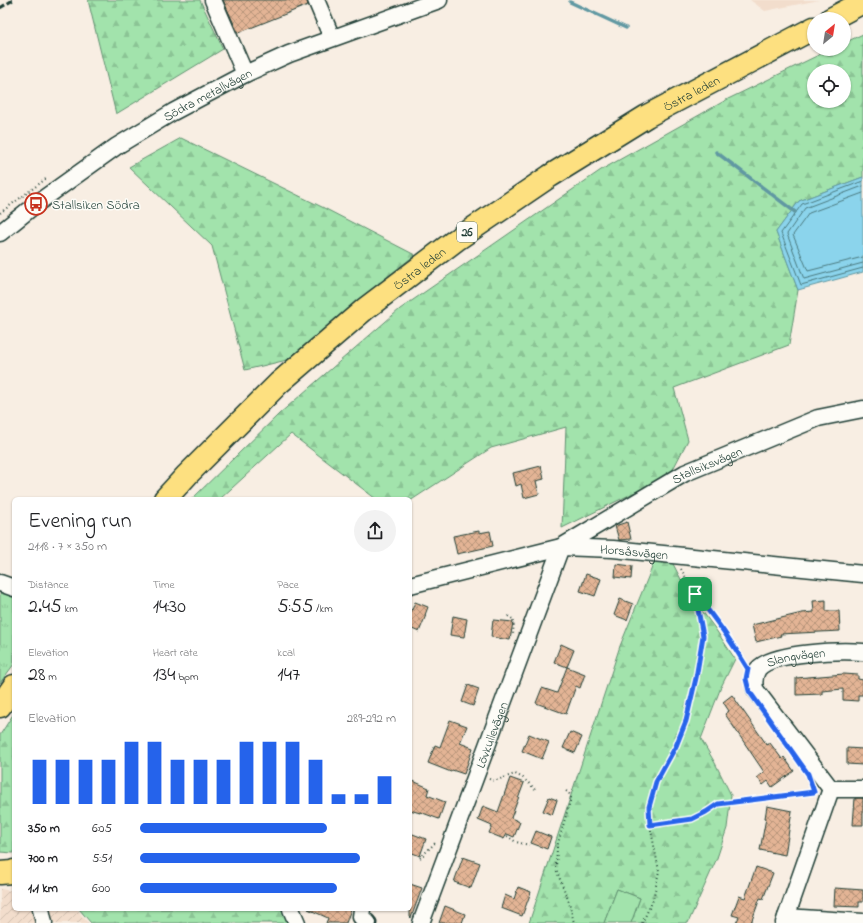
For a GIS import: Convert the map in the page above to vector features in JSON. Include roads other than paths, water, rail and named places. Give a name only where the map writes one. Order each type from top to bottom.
[{"type":"highway","points":[[844,12],[863,2]]},
{"type":"highway","name":"Östra leden","points":[[167,497],[279,383],[365,309],[456,240],[550,176],[647,116],[807,32]]},
{"type":"highway","points":[[0,859],[12,861]]},
{"type":"highway","points":[[0,873],[12,872]]},
{"type":"street","points":[[213,0],[245,74]]},
{"type":"street","points":[[316,0],[332,38]]},
{"type":"street","name":"Södra metallvägen","points":[[0,233],[36,204],[117,146],[173,112],[245,74],[289,54],[439,0]]},
{"type":"street","name":"Stallsiksvägen","points":[[561,547],[685,473],[818,418],[863,409]]},
{"type":"street","name":"Horsåsvägen","points":[[412,584],[561,547],[613,549],[863,574]]},
{"type":"street","name":"Lövkullevägen","points":[[421,923],[561,547]]},
{"type":"street","points":[[0,583],[12,587]]},
{"type":"street","name":"Slangvägen","points":[[831,789],[755,689],[754,680],[758,669],[767,662],[818,652],[863,652]]},
{"type":"street","points":[[863,789],[831,789],[785,920],[863,922]]},
{"type":"street","points":[[41,911],[44,923]]},
{"type":"street","points":[[292,911],[297,923]]},
{"type":"street","points":[[362,911],[361,917],[368,923]]},
{"type":"water","points":[[863,177],[863,272],[798,290],[776,232],[799,201]]},
{"type":"waterway","points":[[570,2],[626,28]]},
{"type":"waterway","points":[[716,152],[795,212]]},
{"type":"railway","points":[[0,8],[13,0]]},
{"type":"place","name":"Stallsiken Södra","points":[[36,204]]}]
